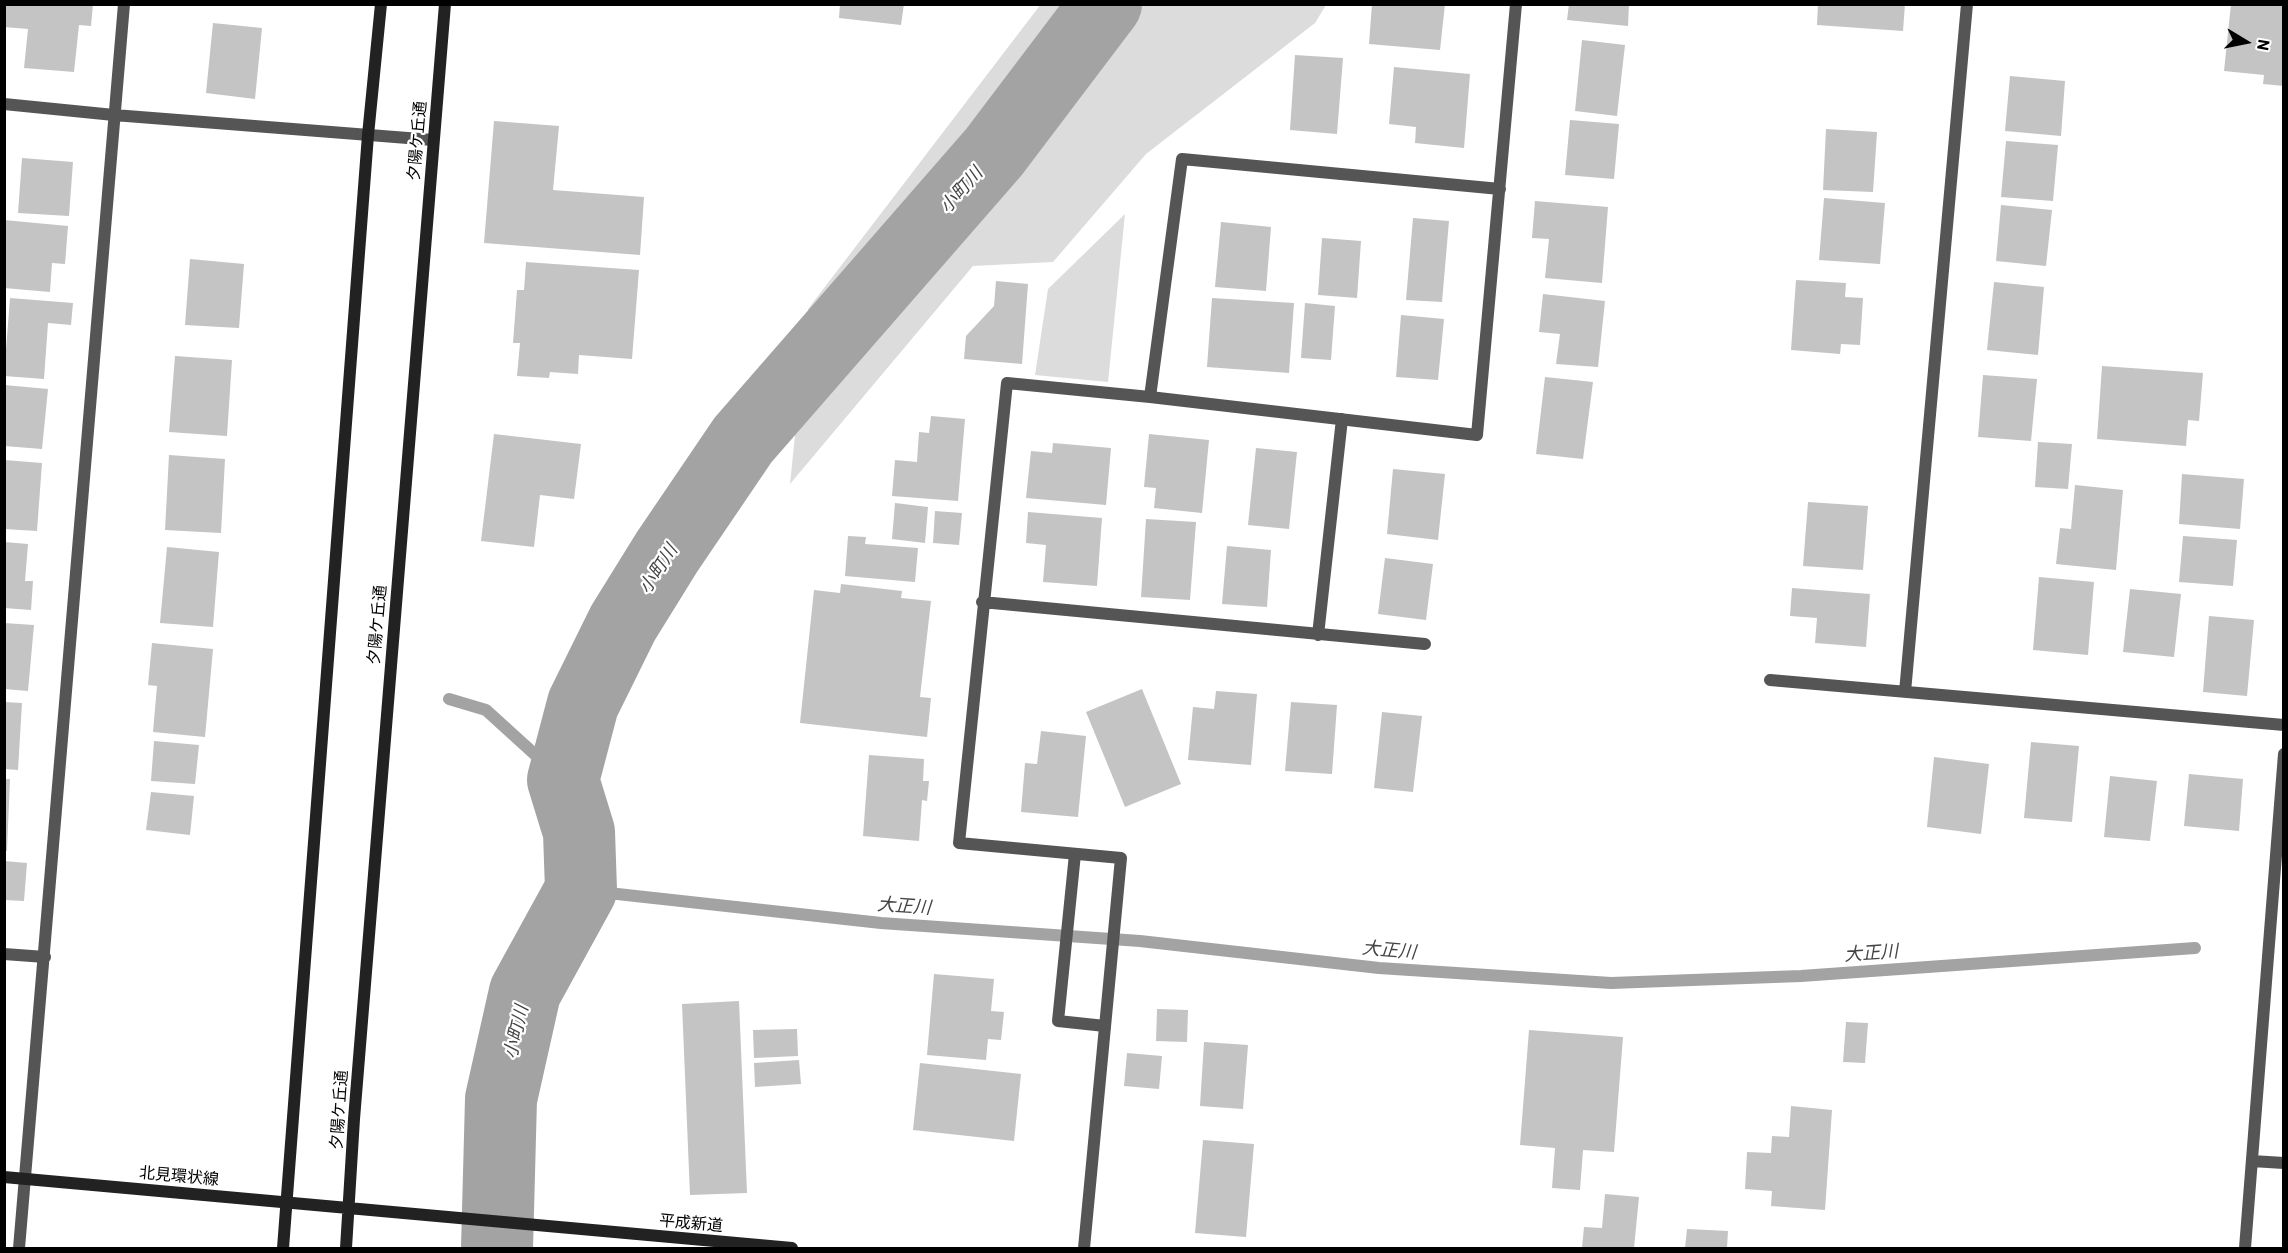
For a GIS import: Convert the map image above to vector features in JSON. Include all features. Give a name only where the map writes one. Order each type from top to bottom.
[{"type":"street","points":[[19,1248],[124,4]]},
{"type":"street","points":[[283,1248],[368,135],[381,4]]},
{"type":"street","name":"夕陽ケ丘通","points":[[346,1248],[354,1119],[446,4]]},
{"type":"street","points":[[1084,1248],[1121,858],[959,843],[982,602],[1007,383],[1150,397],[1477,435],[1516,4]]},
{"type":"street","points":[[1905,692],[1967,4]]},
{"type":"street","points":[[4,104],[433,140]]},
{"type":"street","points":[[1150,397],[1182,159],[1500,189]]},
{"type":"street","points":[[1318,635],[1342,419]]},
{"type":"street","points":[[982,602],[1425,644]]},
{"type":"street","points":[[1770,680],[2283,725]]},
{"type":"street","points":[[2245,1248],[2283,754]]},
{"type":"street","points":[[1075,854],[1058,1021],[1105,1026]]},
{"type":"street","points":[[4,954],[45,957]]},
{"type":"street","points":[[2252,1161],[2283,1163]]},
{"type":"street","name":"北見環状線","points":[[4,1177],[350,1209]]},
{"type":"street","name":"平成新道","points":[[350,1209],[792,1248]]},
{"type":"shaded area","points":[[1041,4],[1326,5],[1315,23],[1146,154],[1053,262],[973,266],[790,484],[808,309]]},
{"type":"shaded area","points":[[1125,214],[1108,382],[1035,375],[1048,289]]},
{"type":"building","points":[[4,4],[93,4],[91,26],[79,25],[74,72],[24,68],[28,29],[4,27]]},
{"type":"building","points":[[840,4],[904,4],[901,25],[839,18]]},
{"type":"building","points":[[1372,4],[1445,4],[1440,50],[1369,44]]},
{"type":"building","points":[[1569,4],[1629,4],[1628,26],[1567,20]]},
{"type":"building","points":[[1818,4],[1905,4],[1903,31],[1817,25]]},
{"type":"building","points":[[2231,4],[2284,4],[2284,86],[2263,84],[2264,75],[2224,71]]},
{"type":"building","points":[[213,23],[262,28],[255,99],[206,93]]},
{"type":"building","points":[[1582,40],[1625,45],[1617,116],[1575,111]]},
{"type":"building","points":[[1295,55],[1343,58],[1337,134],[1290,130]]},
{"type":"building","points":[[1394,67],[1470,74],[1464,148],[1415,143],[1416,127],[1389,124]]},
{"type":"building","points":[[2010,76],[2065,81],[2061,136],[2005,131]]},
{"type":"building","points":[[1570,120],[1619,124],[1614,179],[1565,175]]},
{"type":"building","points":[[494,121],[559,126],[553,190],[644,197],[640,255],[484,243]]},
{"type":"building","points":[[1826,129],[1877,132],[1873,192],[1823,190]]},
{"type":"building","points":[[2006,141],[2058,145],[2053,201],[2001,197]]},
{"type":"building","points":[[22,158],[73,162],[69,216],[18,213]]},
{"type":"building","points":[[1824,198],[1885,203],[1880,264],[1819,260]]},
{"type":"building","points":[[1535,201],[1608,207],[1602,283],[1545,278],[1549,239],[1532,238]]},
{"type":"building","points":[[2001,205],[2052,210],[2046,266],[1996,261]]},
{"type":"building","points":[[1413,218],[1449,221],[1442,302],[1406,300]]},
{"type":"building","points":[[4,220],[68,226],[65,264],[52,263],[50,292],[4,288]]},
{"type":"building","points":[[1221,222],[1271,227],[1266,291],[1215,287]]},
{"type":"building","points":[[1322,238],[1361,241],[1357,298],[1318,295]]},
{"type":"building","points":[[190,259],[244,264],[239,328],[185,325]]},
{"type":"building","points":[[526,262],[639,270],[632,359],[579,355],[578,374],[550,372],[549,378],[517,376],[520,343],[513,343],[517,290],[524,290]]},
{"type":"building","points":[[1796,280],[1846,283],[1845,297],[1863,298],[1860,345],[1841,344],[1840,354],[1791,350]]},
{"type":"building","points":[[996,281],[1028,284],[1022,364],[964,359],[966,336],[994,306]]},
{"type":"building","points":[[1994,282],[2044,287],[2038,355],[1987,350]]},
{"type":"building","points":[[1543,294],[1605,301],[1598,367],[1556,364],[1560,334],[1539,332]]},
{"type":"building","points":[[10,298],[73,303],[71,325],[48,323],[44,379],[4,376]]},
{"type":"building","points":[[1212,298],[1294,303],[1289,373],[1207,367]]},
{"type":"building","points":[[1305,303],[1335,306],[1331,360],[1301,358]]},
{"type":"building","points":[[1401,315],[1444,319],[1438,380],[1396,377]]},
{"type":"building","points":[[175,356],[232,360],[227,436],[169,432]]},
{"type":"building","points":[[2102,366],[2203,373],[2199,421],[2188,420],[2186,446],[2097,439]]},
{"type":"building","points":[[1983,375],[2037,379],[2031,441],[1978,437]]},
{"type":"building","points":[[1545,377],[1593,382],[1583,459],[1536,454]]},
{"type":"building","points":[[4,385],[48,389],[42,449],[4,446]]},
{"type":"building","points":[[931,416],[965,419],[958,501],[892,496],[895,460],[917,462],[919,432],[929,433]]},
{"type":"building","points":[[494,434],[581,444],[574,499],[540,495],[534,547],[481,541]]},
{"type":"building","points":[[1149,434],[1209,440],[1202,513],[1154,508],[1156,488],[1144,487]]},
{"type":"building","points":[[2038,442],[2072,444],[2068,489],[2035,487]]},
{"type":"building","points":[[1053,443],[1111,448],[1106,505],[1026,498],[1031,451],[1052,453]]},
{"type":"building","points":[[1256,448],[1297,452],[1289,529],[1248,525]]},
{"type":"building","points":[[169,455],[225,459],[221,533],[165,530]]},
{"type":"building","points":[[4,460],[42,463],[37,531],[4,529]]},
{"type":"building","points":[[1393,469],[1445,474],[1438,540],[1387,534]]},
{"type":"building","points":[[2182,474],[2244,479],[2240,529],[2179,524]]},
{"type":"building","points":[[2075,485],[2123,490],[2116,570],[2056,564],[2060,528],[2071,529]]},
{"type":"building","points":[[1808,502],[1868,506],[1863,570],[1803,566]]},
{"type":"building","points":[[895,503],[928,507],[925,543],[892,539]]},
{"type":"building","points":[[935,511],[962,513],[959,545],[933,543]]},
{"type":"building","points":[[1028,512],[1102,518],[1097,586],[1043,582],[1046,545],[1026,543]]},
{"type":"building","points":[[1146,519],[1196,522],[1190,600],[1141,597]]},
{"type":"building","points":[[848,536],[866,537],[865,544],[918,548],[915,582],[845,576]]},
{"type":"building","points":[[2183,536],[2237,540],[2233,586],[2179,582]]},
{"type":"building","points":[[4,542],[28,544],[25,581],[33,581],[31,610],[4,608]]},
{"type":"building","points":[[1227,546],[1271,550],[1267,607],[1222,604]]},
{"type":"building","points":[[167,547],[219,552],[213,627],[160,623]]},
{"type":"building","points":[[1385,558],[1433,564],[1426,620],[1378,614]]},
{"type":"building","points":[[2039,577],[2094,582],[2088,655],[2033,650]]},
{"type":"building","points":[[841,584],[902,591],[901,598],[931,601],[920,697],[931,698],[927,737],[800,723],[814,590],[840,593]]},
{"type":"building","points":[[1792,588],[1870,594],[1866,647],[1815,643],[1817,618],[1790,616]]},
{"type":"building","points":[[2130,589],[2181,594],[2174,657],[2123,652]]},
{"type":"building","points":[[2209,616],[2254,620],[2247,696],[2203,692]]},
{"type":"building","points":[[4,623],[34,625],[28,691],[4,689]]},
{"type":"building","points":[[152,643],[213,649],[205,737],[153,732],[157,686],[148,685]]},
{"type":"building","points":[[1142,689],[1181,784],[1125,807],[1086,712]]},
{"type":"building","points":[[1216,691],[1257,694],[1251,765],[1188,760],[1193,707],[1214,709]]},
{"type":"building","points":[[4,702],[22,703],[18,770],[4,769]]},
{"type":"building","points":[[1291,702],[1337,705],[1332,774],[1285,771]]},
{"type":"building","points":[[1382,712],[1422,716],[1413,792],[1374,788]]},
{"type":"building","points":[[1041,731],[1086,736],[1078,817],[1021,812],[1025,763],[1037,764]]},
{"type":"building","points":[[154,741],[199,745],[195,784],[151,781]]},
{"type":"building","points":[[2031,742],[2079,746],[2072,822],[2024,818]]},
{"type":"building","points":[[869,755],[924,759],[923,781],[929,781],[927,801],[922,800],[919,841],[863,836]]},
{"type":"building","points":[[1934,757],[1989,764],[1981,834],[1927,827]]},
{"type":"building","points":[[2189,774],[2243,779],[2239,831],[2184,826]]},
{"type":"building","points":[[2110,776],[2157,781],[2150,841],[2104,837]]},
{"type":"building","points":[[4,779],[10,779],[7,851],[4,851]]},
{"type":"building","points":[[151,792],[194,796],[190,835],[146,830]]},
{"type":"building","points":[[4,861],[27,863],[24,901],[4,900]]},
{"type":"building","points":[[934,974],[994,979],[991,1011],[1004,1012],[1001,1040],[988,1039],[986,1060],[927,1055]]},
{"type":"building","points":[[739,1001],[747,1193],[690,1195],[682,1004]]},
{"type":"building","points":[[1157,1009],[1188,1010],[1187,1042],[1156,1041]]},
{"type":"building","points":[[1846,1022],[1868,1023],[1865,1063],[1843,1062]]},
{"type":"building","points":[[797,1029],[798,1056],[754,1058],[753,1030]]},
{"type":"building","points":[[1529,1030],[1623,1037],[1614,1152],[1583,1150],[1580,1190],[1552,1188],[1555,1148],[1520,1145]]},
{"type":"building","points":[[1204,1042],[1248,1045],[1243,1109],[1200,1106]]},
{"type":"building","points":[[1127,1053],[1162,1056],[1159,1089],[1124,1086]]},
{"type":"building","points":[[799,1060],[801,1084],[755,1087],[754,1063]]},
{"type":"building","points":[[920,1063],[1021,1074],[1014,1141],[913,1130]]},
{"type":"building","points":[[1791,1106],[1832,1110],[1825,1210],[1771,1206],[1772,1191],[1745,1189],[1747,1152],[1771,1153],[1772,1136],[1789,1137]]},
{"type":"building","points":[[1203,1140],[1254,1144],[1246,1237],[1195,1233]]},
{"type":"building","points":[[1605,1194],[1639,1197],[1634,1248],[1582,1248],[1584,1227],[1602,1228]]},
{"type":"building","points":[[1687,1229],[1728,1231],[1727,1248],[1685,1248]]},
{"type":"waterway","name":"小町川","points":[[497,1248],[501,1099],[525,992],[581,890],[579,832],[563,780],[583,704],[623,623],[667,552],[743,440],[994,152],[1106,4]]},
{"type":"waterway","points":[[449,699],[486,710],[563,780]]},
{"type":"waterway","name":"大正川","points":[[581,890],[881,923],[1140,941],[1379,968],[1611,983],[1801,976],[2195,948]]}]
